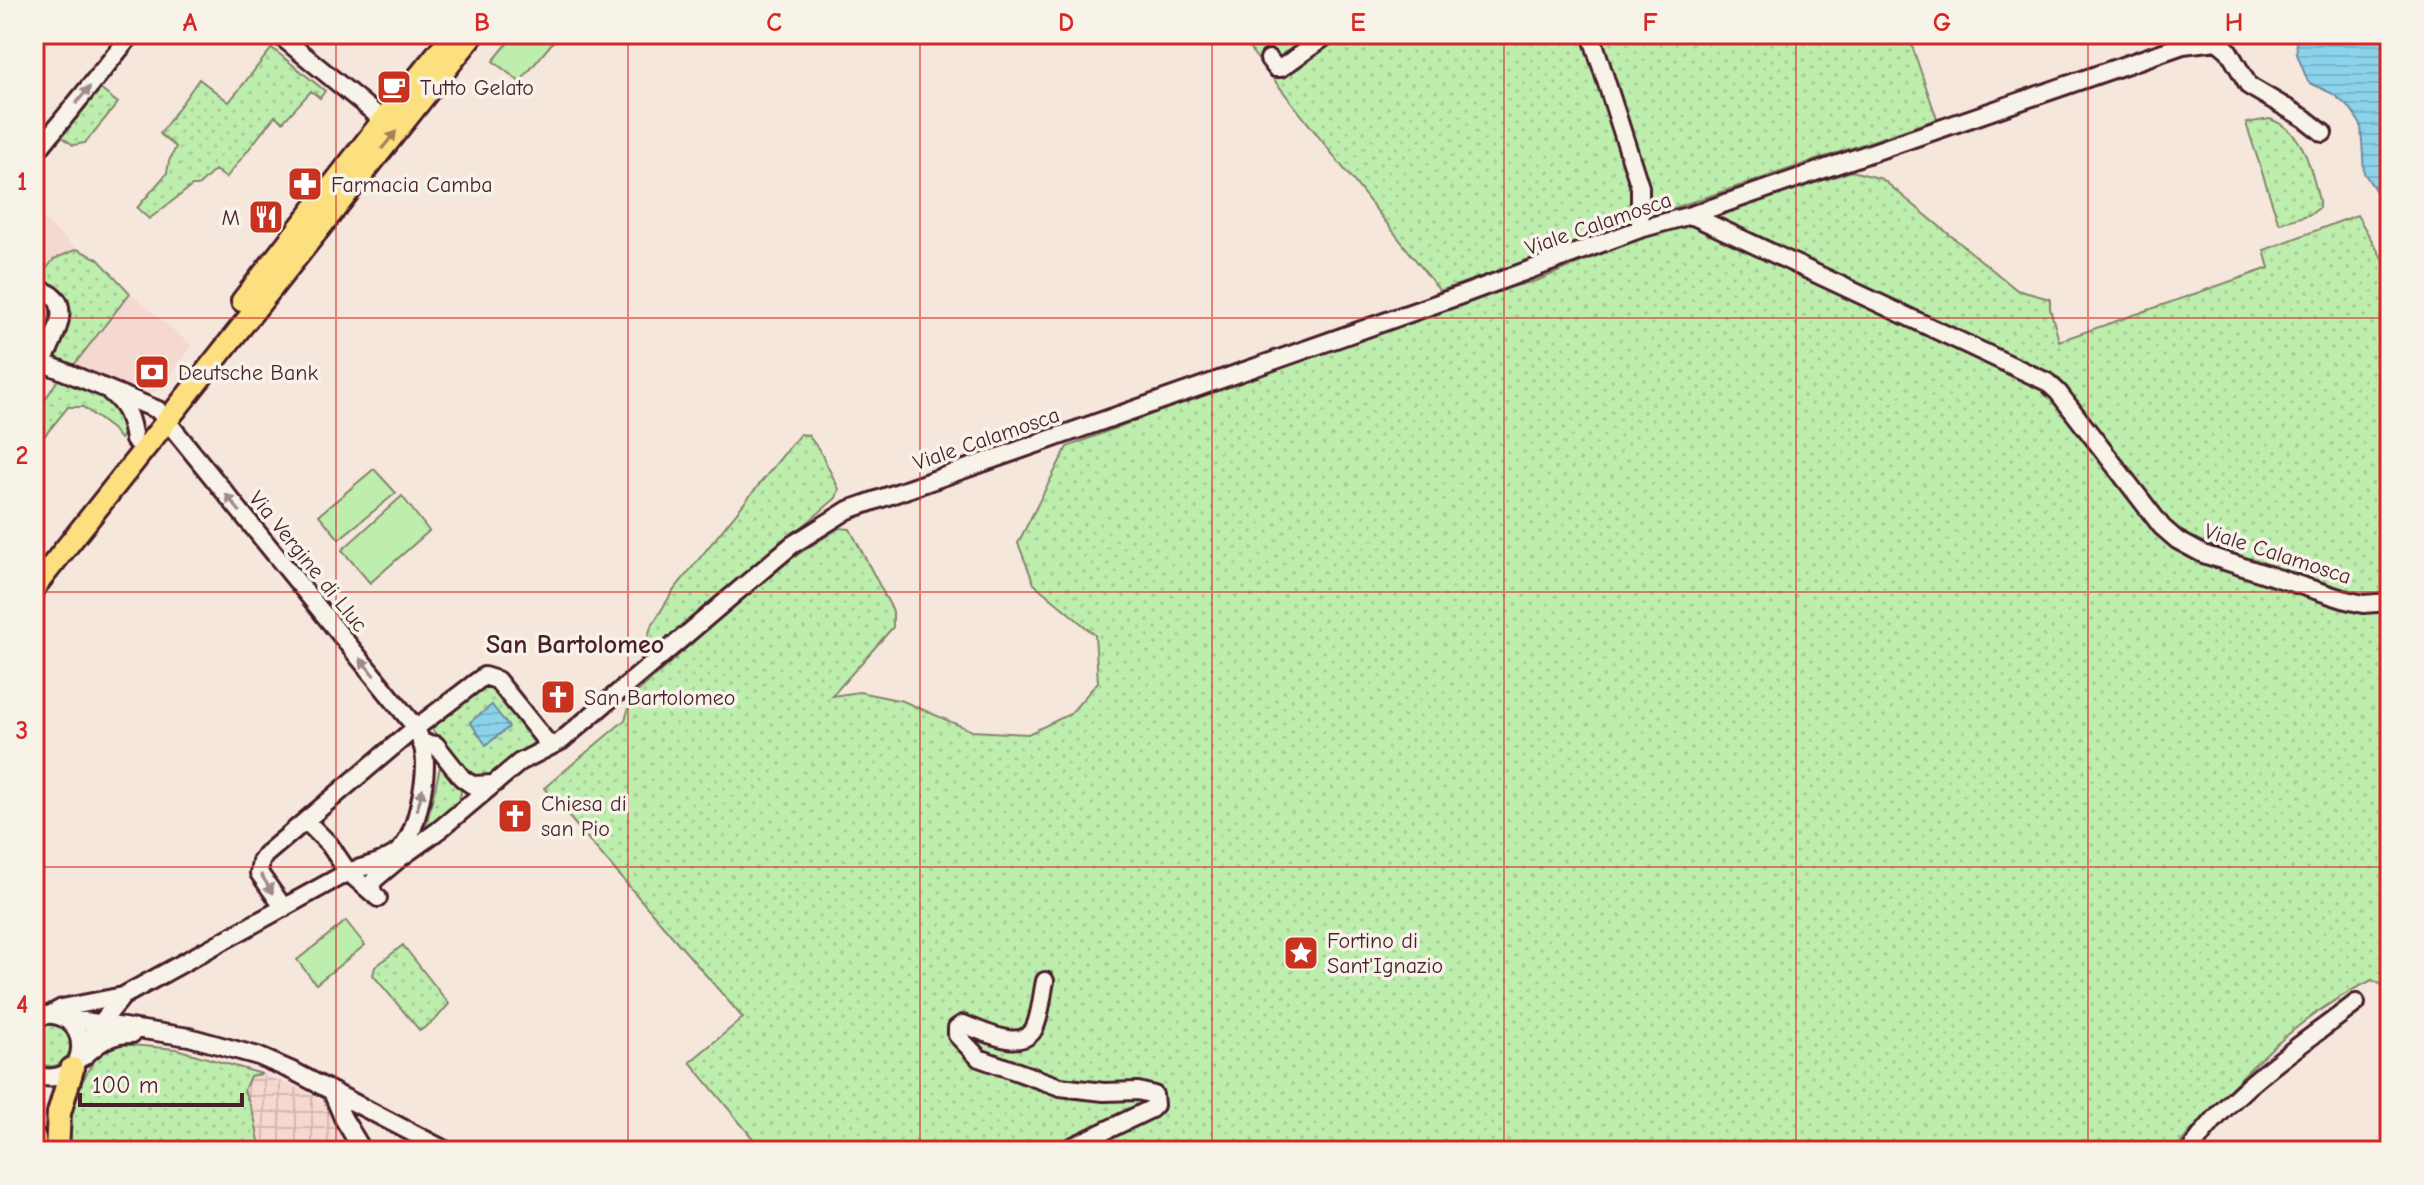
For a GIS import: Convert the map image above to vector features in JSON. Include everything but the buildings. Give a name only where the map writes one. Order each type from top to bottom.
[{"type":"highway","points":[[57,1151],[59,1113],[77,1059]]},
{"type":"highway","points":[[34,1139],[35,1151]]},
{"type":"main road","points":[[34,588],[383,120],[453,34]]},
{"type":"main road","points":[[34,568],[134,440],[162,415],[474,34]]},
{"type":"street","points":[[34,155],[132,34]]},
{"type":"street","points":[[278,34],[383,120]]},
{"type":"street","points":[[1269,59],[1276,68],[1281,68],[1329,34]]},
{"type":"street","points":[[1591,34],[1640,187],[1640,229]]},
{"type":"street","name":"Viale Calamosca","points":[[392,859],[520,762],[572,732],[792,545],[848,510],[1464,294],[1640,229],[1691,215],[2183,45],[2218,37],[2249,86],[2304,118],[2323,133]]},
{"type":"street","name":"Viale Calamosca","points":[[1691,215],[2047,382],[2058,392],[2162,527],[2191,549],[2346,600],[2363,604],[2390,602]]},
{"type":"street","points":[[34,288],[53,295],[61,309],[60,320],[38,361],[162,415]]},
{"type":"street","points":[[98,385],[123,404],[131,418],[134,440]]},
{"type":"street","name":"Via Vergine di Lluc","points":[[162,415],[419,736],[436,745],[462,778],[472,785],[494,784]]},
{"type":"street","points":[[284,908],[262,879],[259,867],[265,855],[419,736],[477,680],[488,675],[497,680],[550,746]]},
{"type":"street","points":[[306,821],[329,844],[348,872],[376,895],[371,885],[402,848],[416,815],[425,765],[419,736]]},
{"type":"street","points":[[46,1014],[123,996],[348,872],[392,859]]},
{"type":"street","points":[[1045,981],[1036,1027],[1027,1036],[1018,1039],[985,1034],[963,1024],[956,1030],[957,1035],[979,1058],[1060,1087],[1104,1092],[1138,1091],[1154,1095],[1155,1105],[1151,1109],[1063,1151]]},
{"type":"street","points":[[77,1059],[123,996]]},
{"type":"street","points":[[123,996],[133,1027]]},
{"type":"street","points":[[2197,1149],[2234,1098],[2356,1003]]},
{"type":"street","points":[[46,1014],[189,1037],[258,1056],[447,1151]]},
{"type":"street","points":[[46,1014],[75,1029],[77,1059]]},
{"type":"street","points":[[34,1075],[59,1077],[102,1040],[116,1034],[189,1037]]},
{"type":"street","points":[[332,1092],[343,1118],[361,1146]]},
{"type":"street","points":[[361,1146],[360,1128],[369,1111]]},
{"type":"shaded area","points":[[34,211],[77,249],[54,259],[47,268],[38,266],[35,279]]},
{"type":"shaded area","points":[[130,293],[192,346],[158,390],[147,393],[73,366]]},
{"type":"shaded area","points":[[262,1074],[303,1090],[328,1104],[345,1129],[350,1151],[261,1151],[254,1116],[244,1090],[249,1076]]},
{"type":"green space","points":[[515,34],[553,34],[557,37],[520,82],[493,61]]},
{"type":"green space","points":[[1238,34],[1908,34],[1937,119],[1440,291]]},
{"type":"green space","points":[[272,48],[325,91],[320,98],[311,91],[283,122],[275,116],[226,178],[215,170],[198,186],[192,186],[149,219],[137,208],[167,173],[176,147],[160,134],[199,79],[229,102]]},
{"type":"green space","points":[[100,89],[118,103],[85,143],[73,145],[61,136]]},
{"type":"green space","points":[[2270,119],[2282,125],[2299,142],[2305,152],[2319,200],[2319,208],[2311,214],[2280,223],[2246,123]]},
{"type":"green space","points":[[1852,171],[1882,179],[2017,290],[2050,299],[2059,341],[2269,268],[2264,250],[2357,215],[2390,266],[2390,989],[2372,980],[2305,1021],[2244,1074],[2190,1131],[2176,1151],[763,1151],[690,1062],[743,1018],[544,788],[625,720],[632,697],[771,572],[839,528],[850,529],[893,611],[893,627],[832,696],[859,692],[903,701],[972,731],[1028,734],[1070,714],[1098,682],[1095,635],[1034,584],[1018,543],[1067,447],[1203,394],[1502,289],[1536,281],[1633,241]]},
{"type":"green space","points":[[77,249],[98,259],[130,293],[73,366],[49,357],[61,296],[35,279],[38,266],[47,268],[54,259]]},
{"type":"green space","points":[[59,378],[72,381],[120,406],[126,429],[120,439],[83,407],[68,407],[34,449],[34,417]]},
{"type":"green space","points":[[800,434],[808,435],[820,451],[839,489],[836,498],[660,649],[640,661],[651,627],[673,591]]},
{"type":"green space","points":[[374,469],[396,493],[339,539],[319,515]]},
{"type":"green space","points":[[402,496],[429,531],[370,583],[342,550]]},
{"type":"green space","points":[[484,685],[495,687],[537,740],[489,779],[469,778],[429,725]]},
{"type":"green space","points":[[443,766],[457,782],[461,794],[450,811],[427,828],[440,767]]},
{"type":"green space","points":[[346,921],[365,945],[316,984],[297,960]]},
{"type":"green space","points":[[403,945],[449,1004],[420,1031],[373,975],[375,967]]},
{"type":"green space","points":[[46,1024],[59,1026],[67,1033],[70,1042],[65,1060],[57,1065],[46,1065],[34,1059],[34,1030]]},
{"type":"green space","points":[[108,1043],[176,1049],[262,1074],[250,1076],[244,1090],[254,1116],[261,1151],[70,1151],[70,1121],[77,1093],[90,1067]]},
{"type":"water","points":[[2296,34],[2390,34],[2390,226],[2385,222],[2379,196],[2364,173],[2361,125],[2351,109],[2333,94],[2308,82],[2297,54]]},
{"type":"water","points":[[492,705],[509,727],[486,745],[470,722]]},
{"type":"place","name":"Tutto Gelato","points":[[394,87]]},
{"type":"place","name":"Farmacia Camba","points":[[305,184]]},
{"type":"place","name":"M","points":[[266,217]]},
{"type":"place","name":"Deutsche Bank","points":[[152,372]]},
{"type":"place","name":"San Bartolomeo","points":[[558,697]]},
{"type":"place","name":"Chiesa di san Pio","points":[[515,816]]},
{"type":"place","name":"Fortino di Sant'Ignazio","points":[[1301,953]]},
{"type":"district","name":"San Bartolomeo","points":[[575,644]]}]
